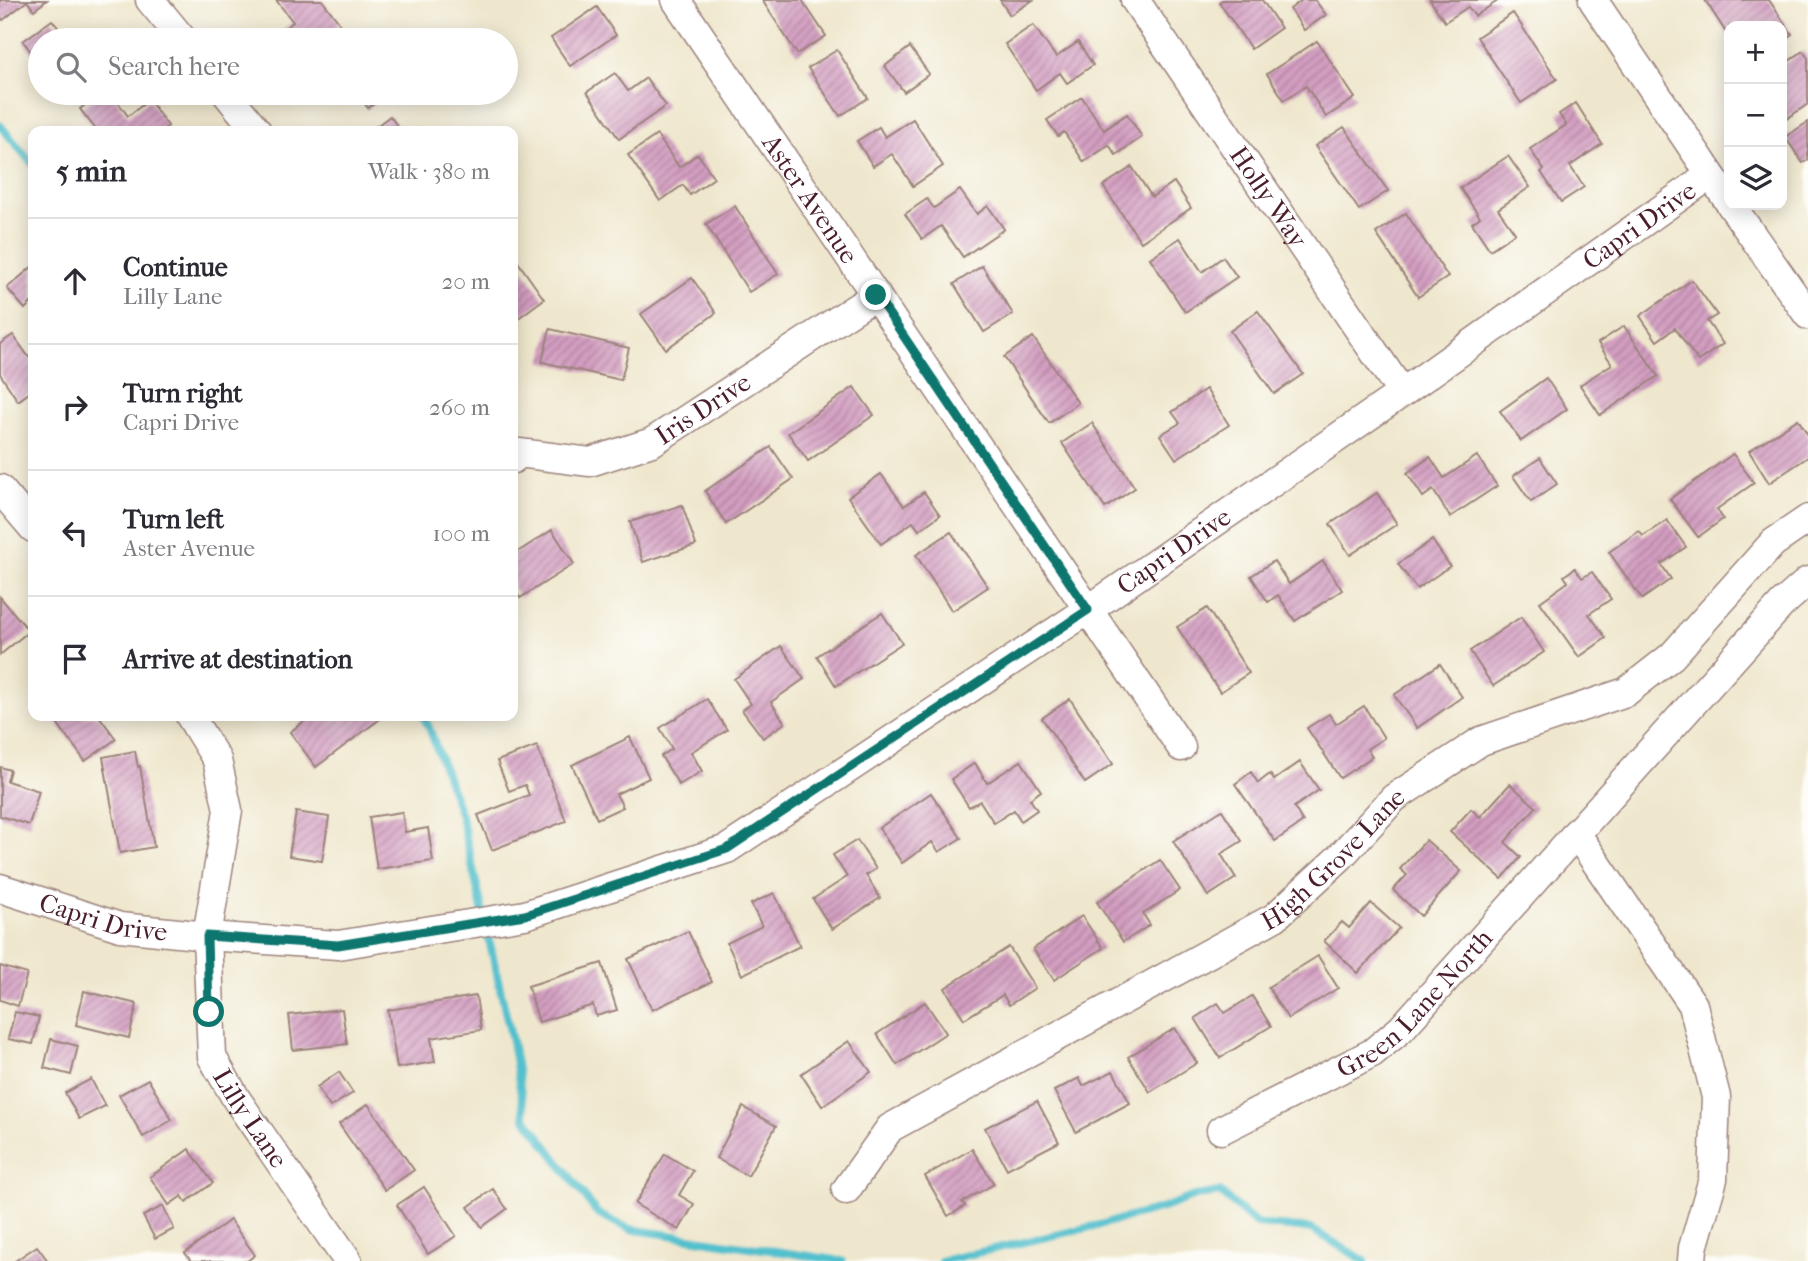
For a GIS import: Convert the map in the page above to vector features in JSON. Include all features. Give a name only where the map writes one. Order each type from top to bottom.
[{"type":"street","points":[[150,0],[173,28]]},
{"type":"street","name":"Aster Avenue","points":[[676,0],[1181,747]]},
{"type":"street","name":"Holly Way","points":[[1135,0],[1402,393]]},
{"type":"street","points":[[1593,0],[1724,195]]},
{"type":"street","points":[[236,105],[253,126]]},
{"type":"street","name":"Capri Drive","points":[[0,888],[120,927],[338,945],[525,915],[727,849],[1088,610],[1402,393],[1710,175]]},
{"type":"street","points":[[1735,210],[1808,315]]},
{"type":"street","name":"Iris Drive","points":[[518,452],[590,462],[652,442],[876,295]]},
{"type":"street","points":[[0,489],[28,522]]},
{"type":"street","name":"High Grove Lane","points":[[846,1190],[890,1128],[1275,917],[1340,857],[1394,798],[1480,741],[1626,692],[1672,656],[1773,543],[1808,519]]},
{"type":"street","name":"Green Lane North","points":[[1222,1130],[1373,1053],[1401,1029],[1782,604],[1808,581]]},
{"type":"street","name":"Lilly Lane","points":[[198,721],[217,760],[228,810],[207,936],[212,1057],[237,1100],[348,1261]]},
{"type":"street","points":[[1576,833],[1693,1005],[1716,1097],[1713,1180],[1693,1248],[1692,1261]]},
{"type":"building","points":[[0,0],[47,0],[34,10],[27,1],[3,20],[0,16]]},
{"type":"building","points":[[276,0],[322,0],[340,24],[334,28],[285,28],[293,22]]},
{"type":"building","points":[[762,0],[802,0],[826,36],[797,54]]},
{"type":"building","points":[[1000,0],[1033,0],[1010,15]]},
{"type":"building","points":[[1262,0],[1281,28],[1251,49],[1219,2]]},
{"type":"building","points":[[1302,0],[1315,0],[1326,15],[1304,30],[1290,9]]},
{"type":"building","points":[[1430,0],[1499,0],[1475,16],[1468,7],[1445,22]]},
{"type":"building","points":[[1705,0],[1769,0],[1783,21],[1724,21],[1724,29]]},
{"type":"building","points":[[597,7],[616,35],[570,66],[551,38]]},
{"type":"building","points":[[1513,13],[1557,79],[1521,103],[1477,37]]},
{"type":"building","points":[[52,20],[58,28],[41,28]]},
{"type":"building","points":[[1033,25],[1056,57],[1078,42],[1093,65],[1067,83],[1060,73],[1036,90],[1005,44]]},
{"type":"building","points":[[1317,41],[1355,98],[1326,117],[1306,86],[1284,100],[1267,74]]},
{"type":"building","points":[[910,47],[929,74],[904,92],[885,66]]},
{"type":"building","points":[[837,50],[868,98],[840,116],[808,68]]},
{"type":"building","points":[[1803,51],[1808,58],[1808,104],[1787,119],[1787,84],[1787,63]]},
{"type":"building","points":[[615,73],[628,91],[646,78],[666,106],[619,139],[587,92]]},
{"type":"building","points":[[1082,97],[1104,130],[1127,114],[1142,137],[1116,155],[1109,145],[1084,162],[1064,132],[1058,136],[1047,120]]},
{"type":"building","points":[[1576,103],[1602,144],[1570,166],[1584,187],[1561,202],[1541,172],[1544,170],[1530,149],[1566,125],[1559,114]]},
{"type":"building","points":[[85,105],[120,105],[128,116],[142,105],[153,105],[168,126],[93,126],[80,109]]},
{"type":"building","points":[[390,116],[397,126],[377,126]]},
{"type":"building","points":[[913,119],[943,166],[913,186],[892,154],[873,166],[857,141],[879,127],[885,137]]},
{"type":"building","points":[[1808,122],[1808,160],[1803,163],[1787,140],[1787,136]]},
{"type":"building","points":[[1344,127],[1388,191],[1359,210],[1315,146]]},
{"type":"building","points":[[657,135],[679,167],[698,154],[714,178],[690,195],[683,185],[660,201],[628,155]]},
{"type":"building","points":[[1508,156],[1530,187],[1498,209],[1515,233],[1490,250],[1472,223],[1480,217],[1460,188]]},
{"type":"building","points":[[1132,167],[1152,197],[1174,182],[1191,208],[1141,242],[1103,186]]},
{"type":"building","points":[[960,190],[977,214],[988,206],[1004,229],[963,257],[941,226],[922,239],[905,214],[927,199],[934,208]]},
{"type":"building","points":[[735,206],[778,274],[749,292],[706,224]]},
{"type":"building","points":[[1406,213],[1448,277],[1418,297],[1376,233]]},
{"type":"building","points":[[1180,238],[1202,272],[1223,257],[1237,277],[1185,312],[1150,258]]},
{"type":"building","points":[[518,262],[544,299],[518,318]]},
{"type":"building","points":[[982,266],[1013,314],[984,332],[954,284]]},
{"type":"building","points":[[28,270],[28,306],[25,309],[7,288]]},
{"type":"building","points":[[692,278],[716,313],[666,349],[641,314]]},
{"type":"building","points":[[1692,280],[1717,315],[1707,321],[1723,344],[1698,361],[1675,328],[1657,341],[1640,316]]},
{"type":"building","points":[[1258,311],[1303,374],[1274,394],[1230,331]]},
{"type":"building","points":[[1624,326],[1658,376],[1600,415],[1580,385],[1612,364],[1598,343]]},
{"type":"building","points":[[550,329],[629,348],[621,380],[542,362]]},
{"type":"building","points":[[13,335],[28,356],[28,394],[18,401],[0,374],[0,344]]},
{"type":"building","points":[[1033,337],[1078,403],[1049,423],[1004,357]]},
{"type":"building","points":[[1546,378],[1567,409],[1521,441],[1500,411]]},
{"type":"building","points":[[854,387],[874,415],[808,461],[788,433]]},
{"type":"building","points":[[1206,389],[1229,425],[1176,459],[1160,435],[1180,423],[1172,412]]},
{"type":"building","points":[[1798,419],[1808,435],[1808,457],[1769,483],[1749,451]]},
{"type":"building","points":[[1092,423],[1135,488],[1105,508],[1062,443]]},
{"type":"building","points":[[771,447],[793,479],[726,524],[705,491]]},
{"type":"building","points":[[1733,454],[1754,483],[1717,509],[1723,519],[1698,537],[1670,499]]},
{"type":"building","points":[[1477,456],[1497,486],[1450,517],[1433,490],[1423,497],[1407,473],[1430,457],[1444,478]]},
{"type":"building","points":[[1540,458],[1557,484],[1531,502],[1513,476]]},
{"type":"building","points":[[881,474],[904,506],[924,492],[940,515],[919,530],[913,522],[881,544],[848,497]]},
{"type":"building","points":[[1377,493],[1397,524],[1350,555],[1330,524]]},
{"type":"building","points":[[682,505],[696,545],[643,562],[630,522]]},
{"type":"building","points":[[1667,520],[1686,547],[1661,564],[1671,579],[1642,599],[1609,552],[1639,531],[1643,536]]},
{"type":"building","points":[[552,530],[574,564],[520,598],[518,552]]},
{"type":"building","points":[[951,532],[988,587],[952,611],[916,555]]},
{"type":"building","points":[[1432,540],[1450,566],[1417,589],[1398,564]]},
{"type":"building","points":[[1274,561],[1289,584],[1323,561],[1342,590],[1295,621],[1278,595],[1268,602],[1251,576]]},
{"type":"building","points":[[1575,568],[1582,578],[1592,572],[1611,599],[1589,614],[1606,638],[1579,657],[1540,602],[1568,582],[1564,576]]},
{"type":"building","points":[[0,597],[28,632],[0,655]]},
{"type":"building","points":[[1207,608],[1249,673],[1220,692],[1177,627]]},
{"type":"building","points":[[882,613],[902,643],[836,686],[817,656]]},
{"type":"building","points":[[1521,617],[1544,652],[1493,686],[1470,651]]},
{"type":"building","points":[[781,646],[804,679],[771,702],[785,723],[763,738],[742,710],[751,704],[734,679]]},
{"type":"building","points":[[1440,664],[1462,697],[1417,728],[1394,695]]},
{"type":"building","points":[[707,699],[727,730],[691,752],[702,771],[679,785],[661,756],[672,749],[660,728]]},
{"type":"building","points":[[1070,699],[1113,764],[1085,783],[1042,718]]},
{"type":"building","points":[[1364,706],[1384,738],[1367,749],[1372,757],[1340,778],[1307,728],[1329,714],[1336,724]]},
{"type":"building","points":[[56,721],[103,721],[116,739],[85,761]]},
{"type":"building","points":[[304,721],[377,721],[316,767],[290,732]]},
{"type":"building","points":[[630,737],[649,778],[616,794],[623,807],[597,819],[572,765]]},
{"type":"building","points":[[537,746],[566,821],[492,850],[478,815],[529,795],[525,785],[509,791],[497,761]]},
{"type":"building","points":[[135,751],[154,847],[120,853],[103,757]]},
{"type":"building","points":[[1021,761],[1041,791],[1030,799],[1037,810],[1021,821],[1014,810],[994,823],[980,801],[969,807],[951,779],[975,763],[987,783]]},
{"type":"building","points":[[1300,762],[1319,790],[1294,807],[1303,822],[1275,841],[1235,784],[1251,772],[1258,783],[1270,774],[1274,780]]},
{"type":"building","points":[[0,767],[10,770],[7,781],[39,791],[29,825],[0,816]]},
{"type":"building","points":[[1510,784],[1536,807],[1505,842],[1521,857],[1502,879],[1450,832],[1471,809],[1480,817]]},
{"type":"building","points":[[931,793],[961,838],[939,852],[932,842],[902,863],[879,828]]},
{"type":"building","points":[[1222,810],[1242,841],[1221,854],[1236,878],[1208,896],[1173,841]]},
{"type":"building","points":[[296,812],[329,817],[322,861],[289,856]]},
{"type":"building","points":[[402,812],[405,832],[428,828],[433,861],[377,869],[369,817]]},
{"type":"building","points":[[857,840],[876,869],[866,875],[880,898],[832,929],[813,899],[847,877],[833,855]]},
{"type":"building","points":[[1426,840],[1461,871],[1421,916],[1393,890],[1407,875],[1400,869]]},
{"type":"building","points":[[1160,860],[1180,890],[1143,914],[1150,925],[1123,942],[1097,902]]},
{"type":"building","points":[[774,893],[800,946],[742,975],[727,943],[762,926],[751,904]]},
{"type":"building","points":[[1371,903],[1399,928],[1358,973],[1324,941],[1342,922],[1349,928]]},
{"type":"building","points":[[1082,916],[1103,948],[1054,980],[1033,949]]},
{"type":"building","points":[[688,931],[712,982],[652,1010],[628,959]]},
{"type":"building","points":[[1009,947],[1035,988],[1009,1005],[1003,995],[964,1019],[945,988]]},
{"type":"building","points":[[1318,956],[1338,988],[1288,1019],[1268,987]]},
{"type":"building","points":[[602,963],[617,1010],[596,1016],[593,1005],[539,1022],[528,986]]},
{"type":"building","points":[[0,966],[27,974],[18,1006],[0,1000]]},
{"type":"building","points":[[84,991],[137,1004],[129,1038],[76,1025]]},
{"type":"building","points":[[476,996],[481,1030],[431,1038],[435,1062],[397,1068],[388,1010]]},
{"type":"building","points":[[1252,996],[1271,1026],[1220,1058],[1195,1018],[1218,1003],[1225,1013]]},
{"type":"building","points":[[925,1002],[946,1033],[897,1065],[877,1034]]},
{"type":"building","points":[[342,1009],[347,1044],[293,1050],[289,1015]]},
{"type":"building","points":[[15,1012],[39,1017],[33,1044],[8,1039]]},
{"type":"building","points":[[1175,1028],[1197,1063],[1150,1092],[1128,1057]]},
{"type":"building","points":[[51,1039],[78,1046],[71,1075],[44,1068]]},
{"type":"building","points":[[849,1041],[871,1072],[822,1106],[801,1074]]},
{"type":"building","points":[[1113,1071],[1130,1103],[1076,1132],[1054,1091],[1079,1078],[1083,1086]]},
{"type":"building","points":[[339,1072],[353,1093],[330,1107],[317,1087]]},
{"type":"building","points":[[91,1079],[105,1106],[79,1119],[65,1093]]},
{"type":"building","points":[[148,1079],[172,1120],[143,1137],[119,1095]]},
{"type":"building","points":[[1037,1101],[1059,1142],[1007,1169],[985,1128]]},
{"type":"building","points":[[368,1104],[414,1170],[385,1190],[339,1124]]},
{"type":"building","points":[[743,1107],[776,1126],[748,1176],[716,1158]]},
{"type":"building","points":[[189,1149],[213,1183],[186,1202],[182,1196],[169,1205],[150,1177]]},
{"type":"building","points":[[972,1149],[994,1184],[962,1202],[965,1206],[948,1216],[925,1176]]},
{"type":"building","points":[[665,1154],[693,1171],[679,1195],[694,1204],[679,1230],[635,1204]]},
{"type":"building","points":[[424,1187],[456,1236],[428,1254],[397,1205]]},
{"type":"building","points":[[493,1189],[507,1209],[482,1227],[468,1207]]},
{"type":"building","points":[[163,1206],[174,1229],[155,1239],[143,1216]]},
{"type":"building","points":[[230,1220],[255,1255],[247,1261],[191,1261],[185,1253]]},
{"type":"building","points":[[37,1246],[48,1261],[15,1261]]},
{"type":"waterway","points":[[0,125],[28,159]]},
{"type":"waterway","points":[[426,721],[461,816],[512,1041],[525,1117],[598,1214],[630,1229],[842,1261]]},
{"type":"waterway","points":[[941,1261],[1095,1226],[1163,1208],[1195,1196],[1220,1192],[1256,1224],[1311,1229],[1365,1261]]},
{"type":"route","points":[[209,1012],[207,936],[338,945],[525,915],[727,849],[1088,610],[876,295]]}]
